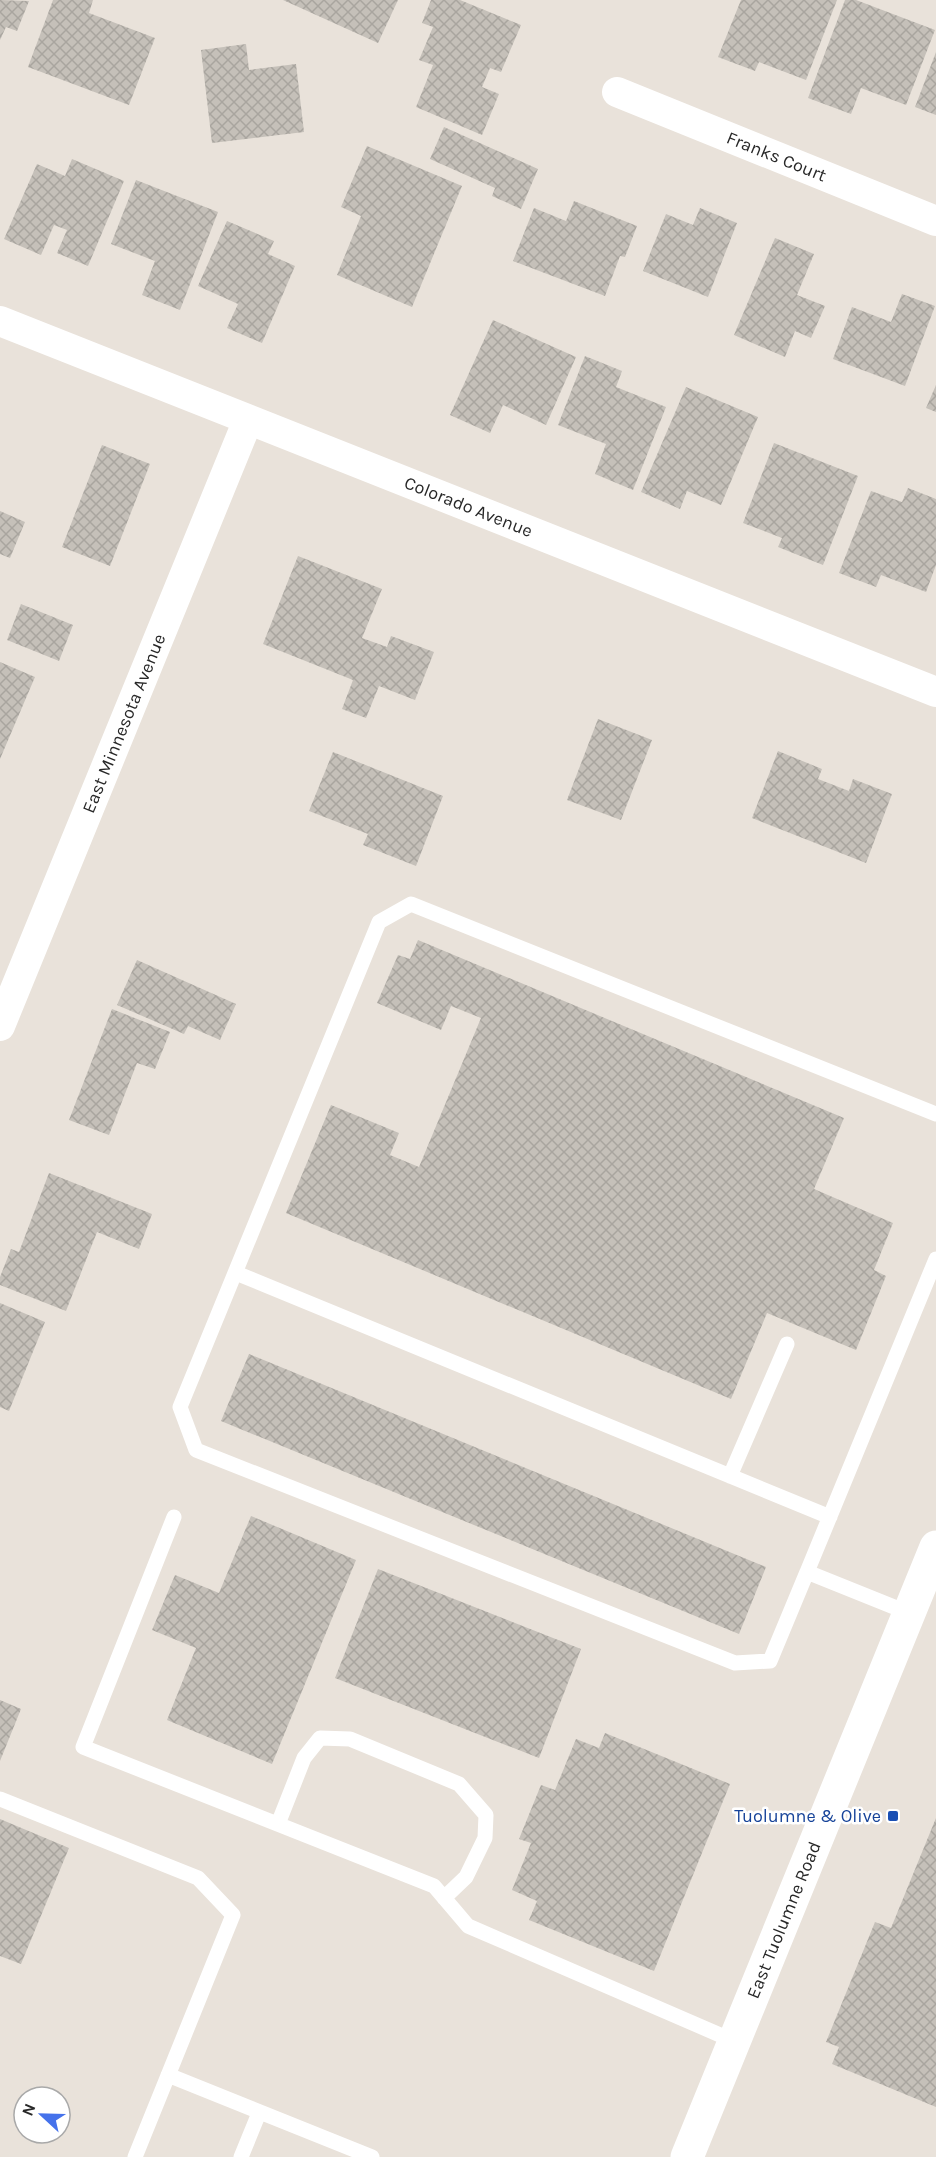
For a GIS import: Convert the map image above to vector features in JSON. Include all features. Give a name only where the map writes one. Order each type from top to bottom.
[{"type":"street","name":"Franks Court","points":[[617,92],[936,221]]},
{"type":"street","name":"Colorado Avenue","points":[[0,321],[936,692]]},
{"type":"street","name":"East Minnesota Avenue","points":[[0,1026],[248,420]]},
{"type":"street","name":"East Tuolumne Road","points":[[687,2157],[936,1547]]},
{"type":"lane","points":[[934,1268],[770,1661],[735,1663],[196,1450],[180,1407],[379,922],[411,904],[936,1114]]},
{"type":"lane","points":[[236,1272],[830,1517]]},
{"type":"lane","points":[[730,1476],[787,1344]]},
{"type":"lane","points":[[174,1517],[83,1748],[434,1886],[468,1926],[734,2041]]},
{"type":"lane","points":[[807,1572],[909,1613]]},
{"type":"lane","points":[[278,1824],[304,1758],[320,1737],[350,1739],[459,1784],[486,1815],[485,1838],[466,1877],[444,1898]]},
{"type":"lane","points":[[0,1799],[198,1878],[233,1915],[135,2157]]},
{"type":"lane","points":[[168,2075],[372,2157]]},
{"type":"lane","points":[[242,2157],[259,2113]]},
{"type":"building","points":[[0,0],[29,1],[17,31],[6,27],[0,40]]},
{"type":"building","points":[[53,0],[93,0],[89,13],[155,38],[129,105],[28,67]]},
{"type":"building","points":[[283,0],[398,0],[378,43]]},
{"type":"building","points":[[431,0],[460,0],[521,25],[501,72],[490,68],[482,87],[499,94],[482,135],[416,107],[433,65],[419,60],[433,27],[422,23]]},
{"type":"building","points":[[741,0],[837,0],[806,80],[759,62],[755,71],[718,57]]},
{"type":"building","points":[[845,0],[856,0],[935,30],[906,105],[861,88],[851,114],[808,98]]},
{"type":"building","points":[[246,44],[249,70],[296,64],[304,132],[212,143],[201,50]]},
{"type":"building","points":[[936,52],[936,115],[915,107]]},
{"type":"building","points":[[444,127],[538,169],[521,209],[492,196],[495,188],[430,159]]},
{"type":"building","points":[[367,146],[462,186],[412,307],[337,275],[361,216],[341,207]]},
{"type":"building","points":[[72,159],[124,181],[88,266],[57,253],[67,230],[54,225],[41,255],[4,239],[37,164],[65,176]]},
{"type":"building","points":[[136,180],[218,212],[180,310],[142,295],[155,261],[111,244]]},
{"type":"building","points":[[574,201],[637,226],[625,257],[620,256],[605,296],[513,261],[534,208],[566,221]]},
{"type":"building","points":[[700,208],[737,223],[708,297],[643,271],[666,214],[693,225]]},
{"type":"building","points":[[227,221],[274,241],[268,254],[295,266],[262,343],[227,328],[238,304],[198,286]]},
{"type":"building","points":[[775,238],[814,254],[797,295],[825,306],[811,338],[795,331],[785,357],[734,335]]},
{"type":"building","points":[[902,294],[935,306],[905,386],[833,359],[852,307],[891,322]]},
{"type":"building","points":[[493,320],[576,357],[546,425],[503,405],[490,433],[450,415]]},
{"type":"building","points":[[585,356],[622,371],[616,387],[666,407],[633,490],[595,474],[606,444],[558,425]]},
{"type":"building","points":[[936,385],[936,412],[926,408]]},
{"type":"building","points":[[686,387],[758,417],[721,505],[687,491],[680,509],[641,492]]},
{"type":"building","points":[[774,443],[858,476],[823,565],[778,547],[782,538],[743,523]]},
{"type":"building","points":[[102,445],[150,464],[110,566],[62,547]]},
{"type":"building","points":[[908,488],[936,499],[936,565],[926,592],[881,575],[876,587],[839,573],[871,491],[902,502]]},
{"type":"building","points":[[0,511],[25,522],[10,558],[0,554]]},
{"type":"building","points":[[298,556],[382,589],[362,638],[387,647],[391,636],[434,652],[415,700],[379,686],[366,718],[342,709],[353,680],[263,644]]},
{"type":"building","points":[[21,604],[73,625],[59,661],[7,640]]},
{"type":"building","points":[[0,662],[35,677],[0,759]]},
{"type":"building","points":[[598,719],[652,740],[621,820],[567,800]]},
{"type":"building","points":[[778,751],[822,769],[818,779],[849,791],[853,779],[892,794],[866,863],[752,818]]},
{"type":"building","points":[[333,752],[443,796],[416,866],[363,845],[368,834],[309,811]]},
{"type":"building","points":[[418,940],[844,1118],[814,1189],[893,1223],[874,1270],[886,1276],[856,1350],[767,1313],[731,1399],[286,1213],[331,1105],[399,1133],[390,1155],[419,1167],[481,1018],[451,1006],[441,1030],[377,1003],[398,955],[410,959]]},
{"type":"building","points":[[137,960],[236,1004],[220,1040],[188,1026],[184,1034],[117,1005]]},
{"type":"building","points":[[112,1009],[170,1032],[155,1069],[137,1063],[109,1135],[69,1120]]},
{"type":"building","points":[[49,1173],[152,1214],[139,1249],[97,1232],[66,1311],[0,1285],[0,1277],[11,1249],[19,1252]]},
{"type":"building","points":[[0,1303],[45,1322],[9,1411],[0,1407]]},
{"type":"building","points":[[249,1354],[766,1567],[739,1634],[221,1421]]},
{"type":"building","points":[[251,1516],[356,1560],[272,1764],[167,1720],[196,1648],[152,1630],[175,1575],[219,1593]]},
{"type":"building","points":[[378,1569],[581,1649],[539,1758],[335,1678]]},
{"type":"building","points":[[0,1700],[21,1709],[0,1761]]},
{"type":"building","points":[[605,1733],[730,1784],[654,1971],[529,1920],[537,1901],[512,1890],[531,1843],[519,1839],[541,1785],[555,1790],[576,1739],[599,1748]]},
{"type":"building","points":[[936,1818],[936,2107],[832,2064],[839,2047],[826,2042],[875,1922],[891,1928]]},
{"type":"building","points":[[0,1819],[69,1848],[21,1964],[0,1956]]},
{"type":"place","name":"Tuolumne & Olive","points":[[893,1816]]}]
